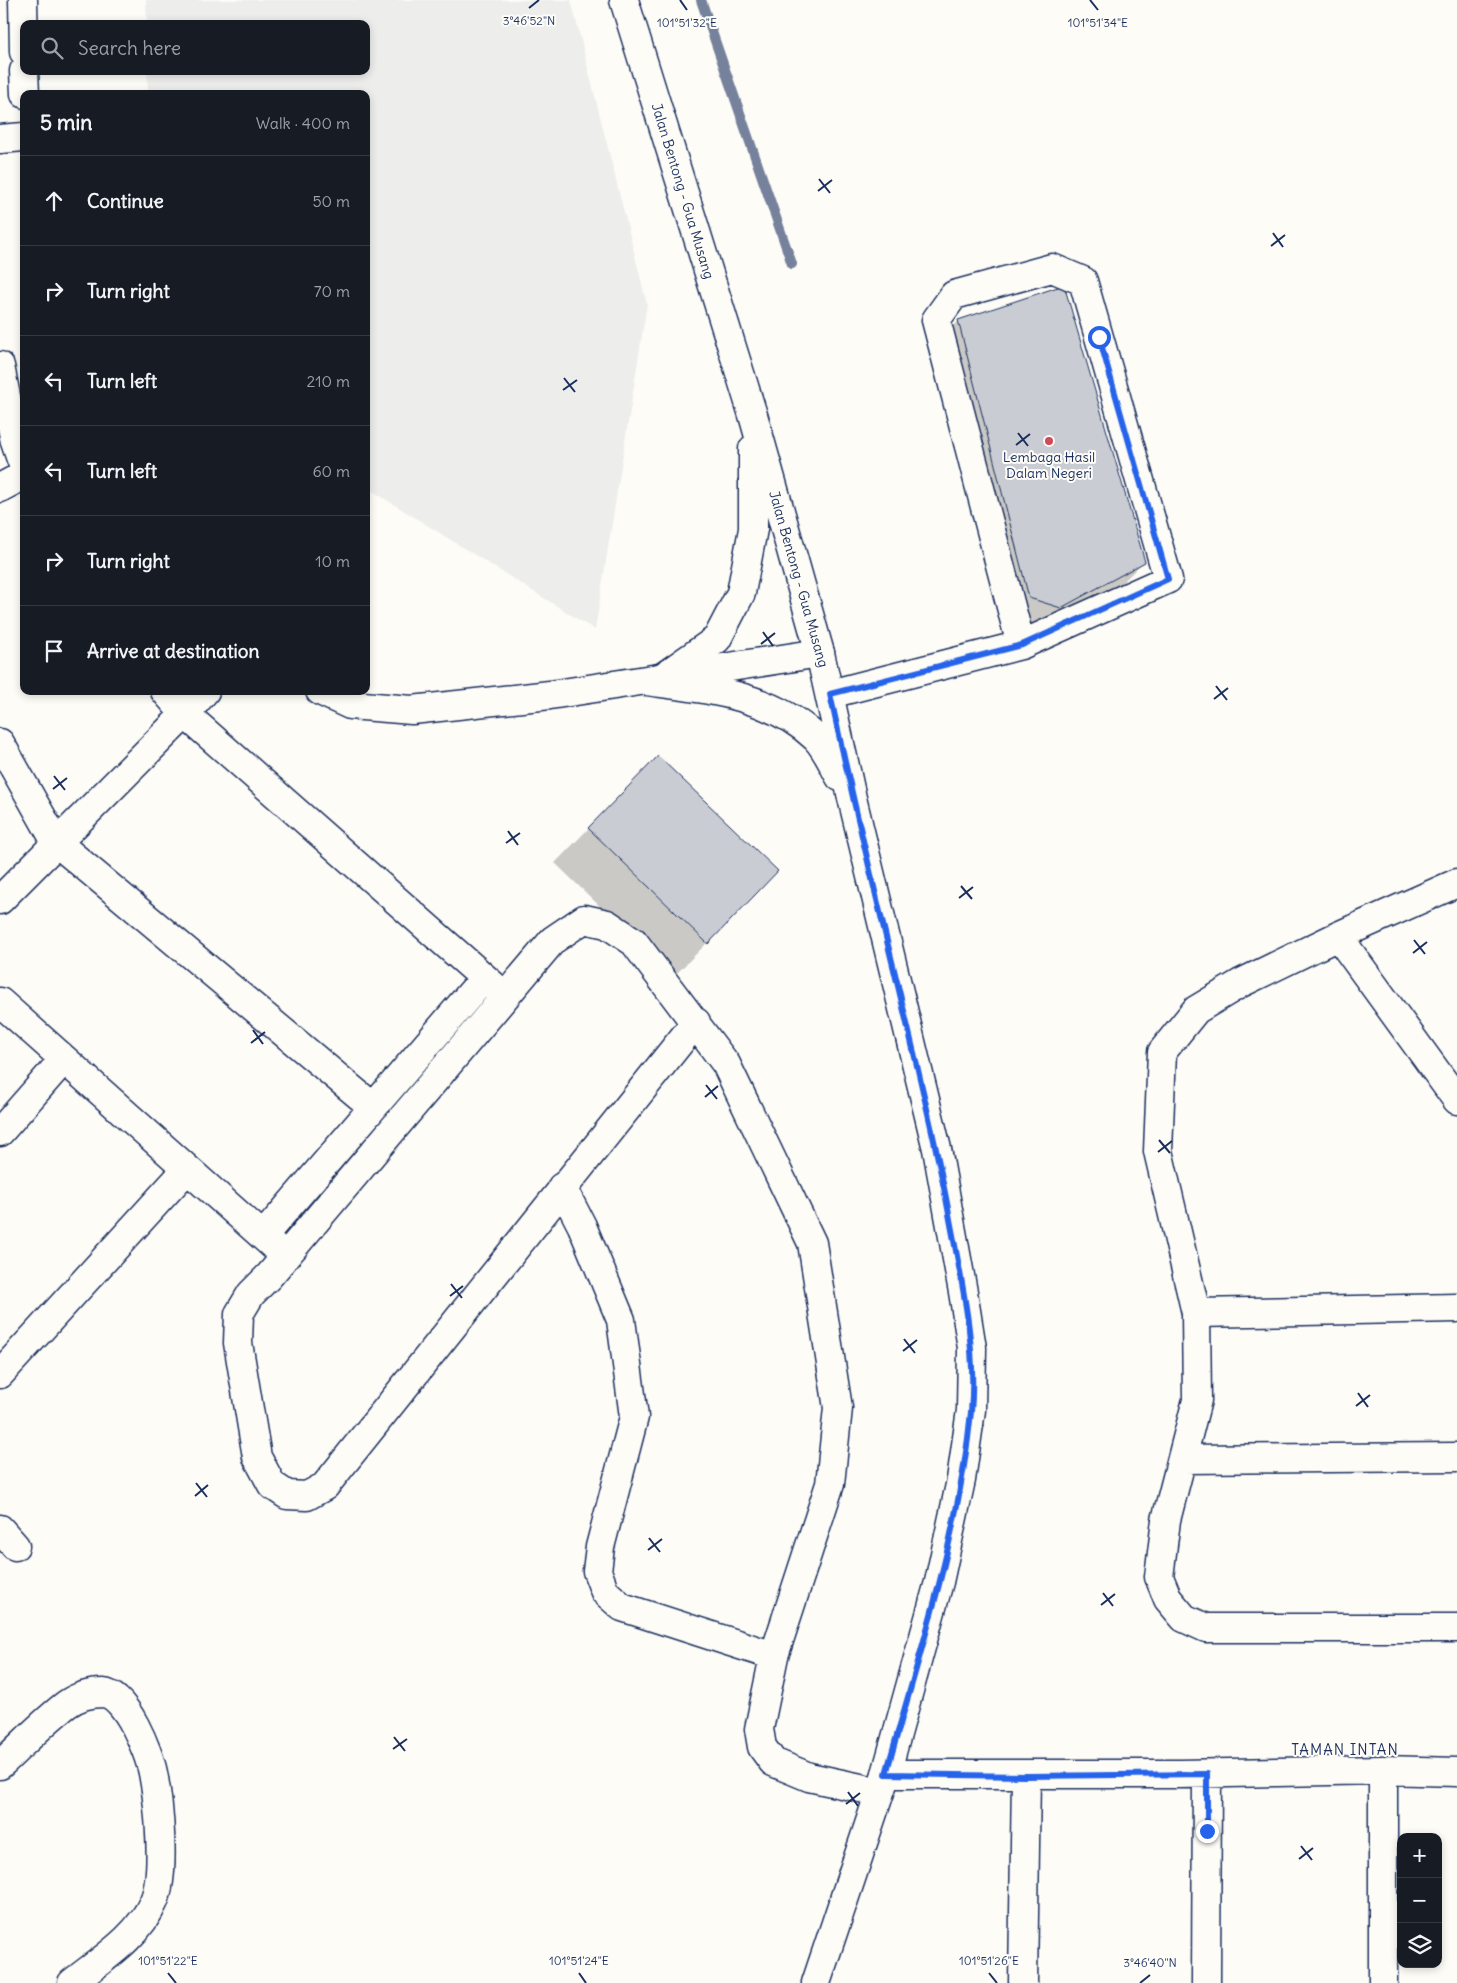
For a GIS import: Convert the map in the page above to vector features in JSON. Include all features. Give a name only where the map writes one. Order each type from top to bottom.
[{"type":"street","points":[[23,0],[23,20]]},
{"type":"street","name":"Jalan Bentong - Gua Musang","points":[[624,0],[753,415],[820,653],[852,798],[937,1149],[972,1348],[971,1410],[961,1480],[939,1582],[883,1783],[816,1983]]},
{"type":"street","points":[[24,75],[25,90]]},
{"type":"street","points":[[0,139],[20,137]]},
{"type":"street","points":[[830,694],[1022,645],[1168,579],[1083,281],[1052,268],[954,296],[936,320],[1022,645]]},
{"type":"street","points":[[0,366],[15,442],[20,456]]},
{"type":"street","points":[[653,680],[716,639],[741,593],[753,529],[753,415]]},
{"type":"street","points":[[0,488],[20,477]]},
{"type":"street","points":[[329,695],[350,705],[412,710],[653,680],[820,653]]},
{"type":"street","points":[[653,680],[722,691],[779,710],[818,739],[852,798]]},
{"type":"street","points":[[168,695],[185,714],[505,996]]},
{"type":"street","points":[[0,900],[185,714],[201,695]]},
{"type":"street","points":[[0,742],[56,842],[374,1108]]},
{"type":"street","points":[[1453,893],[1338,936],[1241,983],[1196,1010],[1162,1052],[1158,1151],[1196,1312],[1198,1400],[1166,1520],[1159,1577],[1168,1599],[1184,1618],[1206,1628],[1457,1628]]},
{"type":"street","points":[[696,1022],[562,1187],[325,1486],[308,1496],[287,1495],[272,1485],[257,1457],[238,1343],[239,1314],[251,1294],[553,940],[584,919],[607,924],[634,942],[696,1022],[726,1064],[812,1243],[838,1408],[830,1484],[774,1656],[759,1729],[762,1747],[773,1762],[809,1777],[883,1783],[1026,1776],[1383,1770],[1457,1772]]},
{"type":"street","points":[[1338,936],[1457,1100]]},
{"type":"street","points":[[263,1236],[484,978]]},
{"type":"street","points":[[0,1002],[285,1256]]},
{"type":"street","points":[[0,1132],[64,1059]]},
{"type":"street","points":[[0,1374],[187,1169]]},
{"type":"street","points":[[562,1187],[582,1226],[622,1320],[634,1417],[600,1548],[598,1571],[605,1592],[622,1607],[774,1656]]},
{"type":"street","points":[[1196,1312],[1457,1308]]},
{"type":"street","points":[[1182,1459],[1457,1457]]},
{"type":"street","points":[[0,1765],[68,1704],[86,1694],[105,1693],[121,1702],[130,1716],[153,1771],[158,1809],[160,1868],[155,1899],[145,1918],[132,1934],[72,1983]]},
{"type":"street","points":[[1383,1770],[1383,1983]]},
{"type":"street","points":[[1206,1983],[1207,1774]]},
{"type":"street","points":[[1023,1983],[1026,1776]]},
{"type":"shaded area","points":[[146,0],[571,0],[647,304],[595,630],[370,489],[370,90],[148,90],[147,75],[370,75],[370,20],[147,20]]},
{"type":"building","name":"Lembaga Hasil Dalam Negeri","points":[[1064,285],[1145,562],[1061,608],[1029,598],[958,320]]},
{"type":"building","points":[[658,756],[778,871],[708,944],[588,828]]},
{"type":"waterway","points":[[701,0],[792,264]]},
{"type":"place","name":"Lembaga Hasil Dalam Negeri","points":[[1049,441]]},
{"type":"district","name":"TAMAN INTAN","points":[[1345,1749]]},
{"type":"route","points":[[1099,337],[1168,579],[1022,645],[830,694],[852,798],[937,1149],[972,1348],[971,1410],[961,1480],[939,1582],[886,1774],[1026,1776],[1207,1774],[1207,1831]]}]
